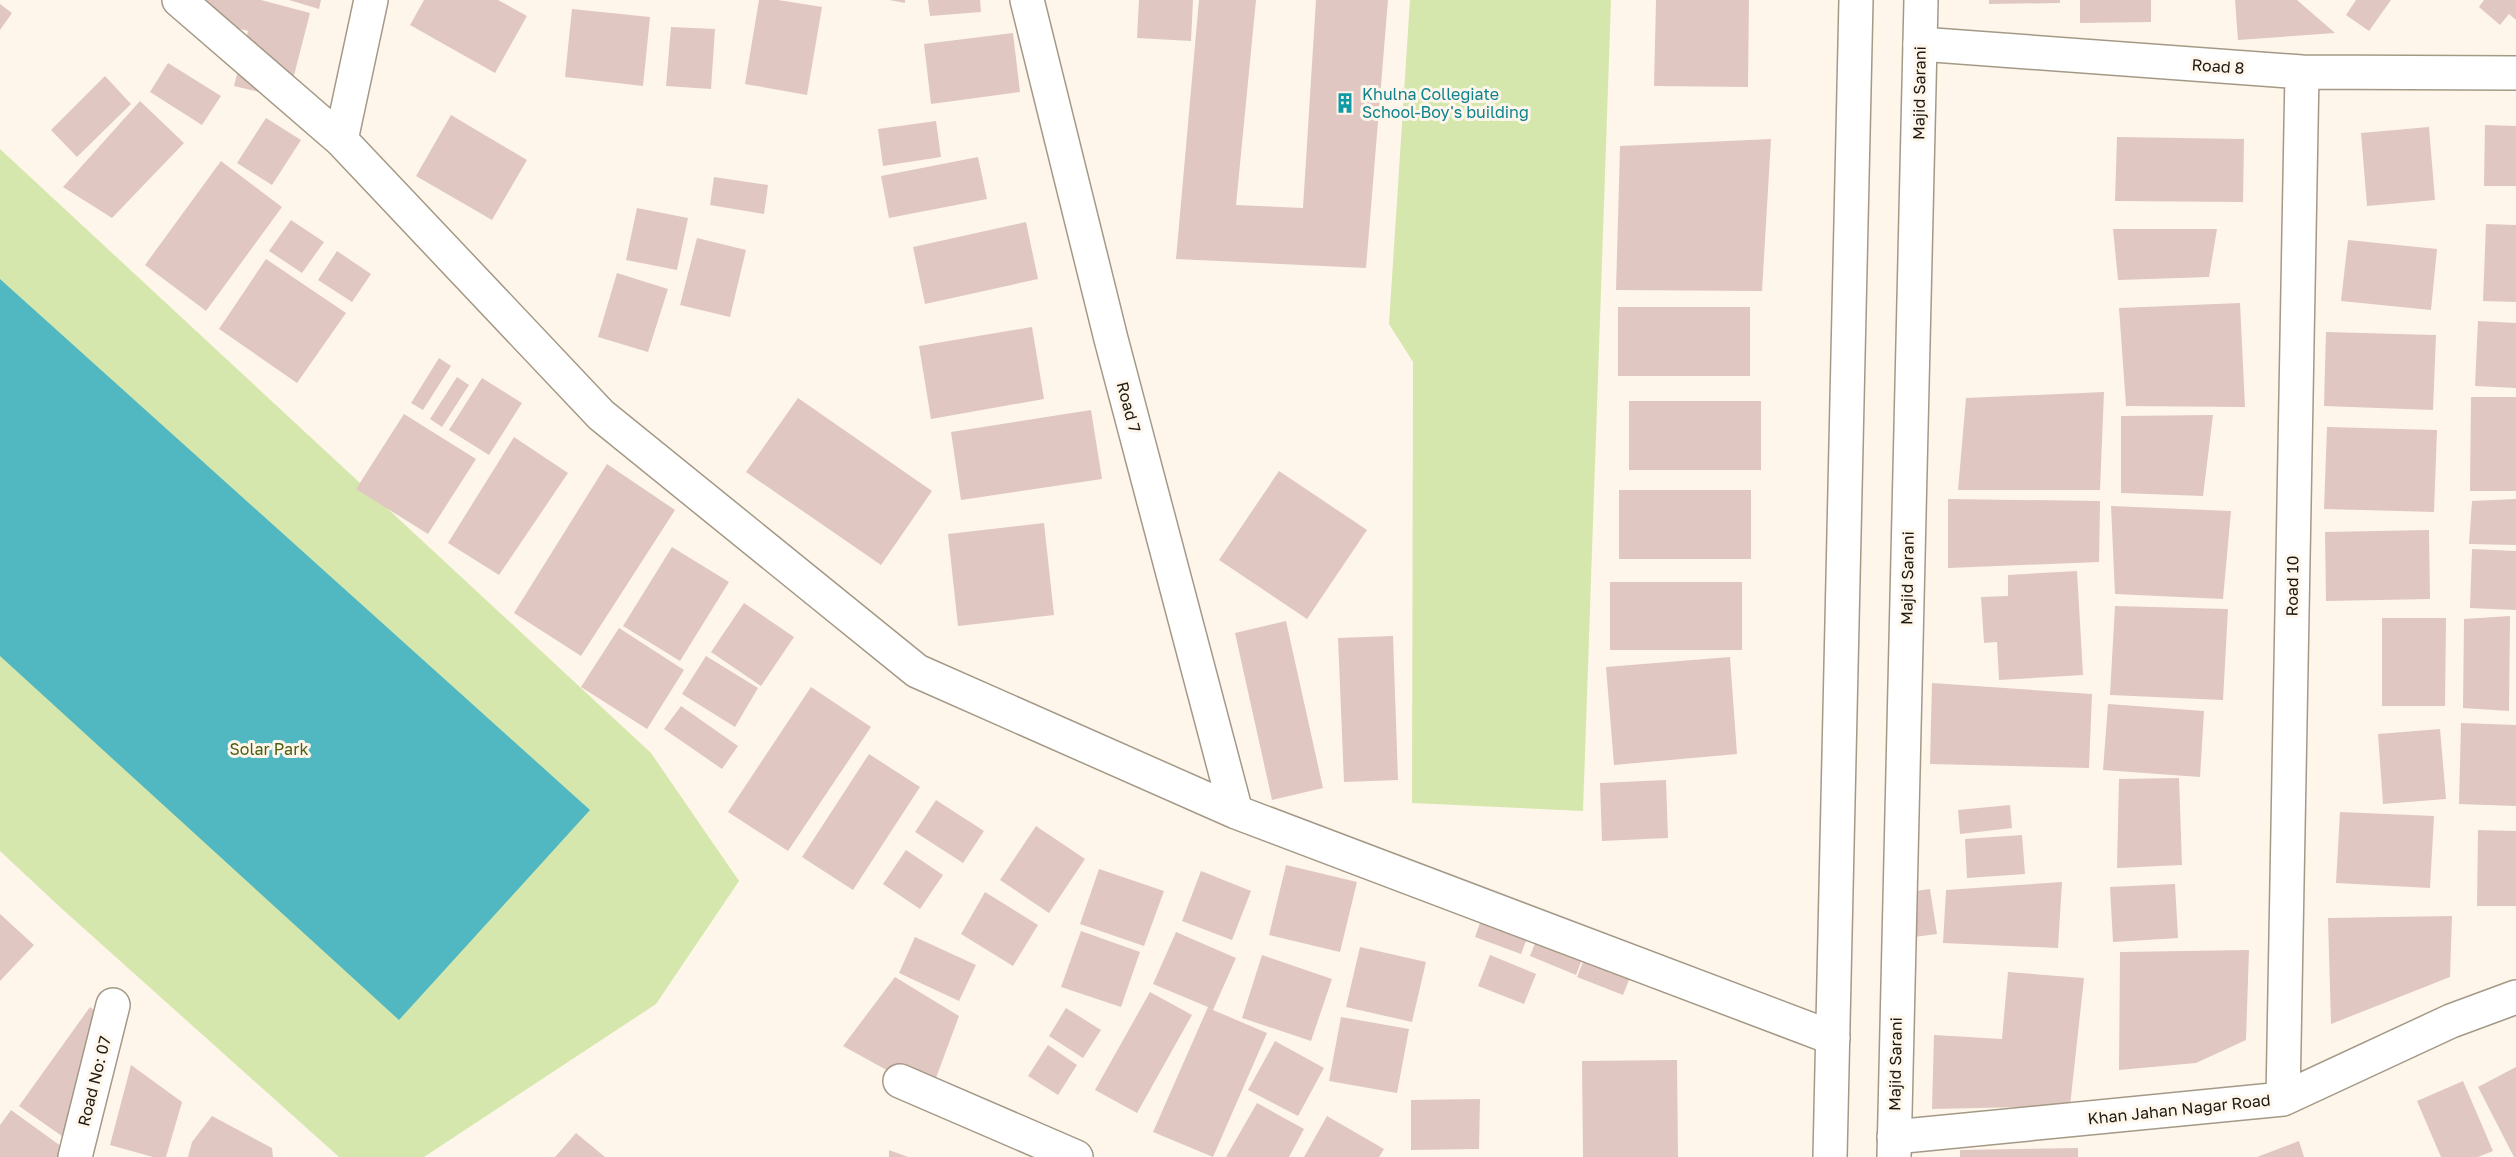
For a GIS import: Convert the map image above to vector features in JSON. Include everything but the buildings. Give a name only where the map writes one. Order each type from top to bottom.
[{"type":"street","points":[[179,0],[341,140],[601,415],[917,671],[1236,812],[1833,1038]]},
{"type":"street","points":[[341,140],[371,0]]},
{"type":"street","name":"Road 7","points":[[1027,0],[1111,339],[1236,812]]},
{"type":"street","points":[[1830,1157],[1856,0]]},
{"type":"street","name":"Majid Sarani","points":[[1894,1147],[1921,0]]},
{"type":"street","name":"Road 8","points":[[1920,44],[2302,72],[2516,73]]},
{"type":"street","name":"Road 10","points":[[2283,1100],[2302,72]]},
{"type":"street","name":"Khan Jahan Nagar Road","points":[[1894,1147],[2283,1100],[2451,1021],[2516,997]]},
{"type":"street","name":"Road No: 07","points":[[75,1157],[113,1005]]},
{"type":"street","points":[[900,1081],[1076,1157]]},
{"type":"green space","points":[[1410,0],[1611,0],[1583,811],[1412,803],[1413,362],[1389,324]]},
{"type":"green space","name":"Solar Park","points":[[0,149],[651,753],[739,881],[656,1004],[424,1157],[339,1157],[0,851]]},
{"type":"water","points":[[0,279],[590,810],[399,1020],[0,656]]},
{"type":"place","name":"Khulna Collegiate School-Boy's building","points":[[1345,103]]}]
